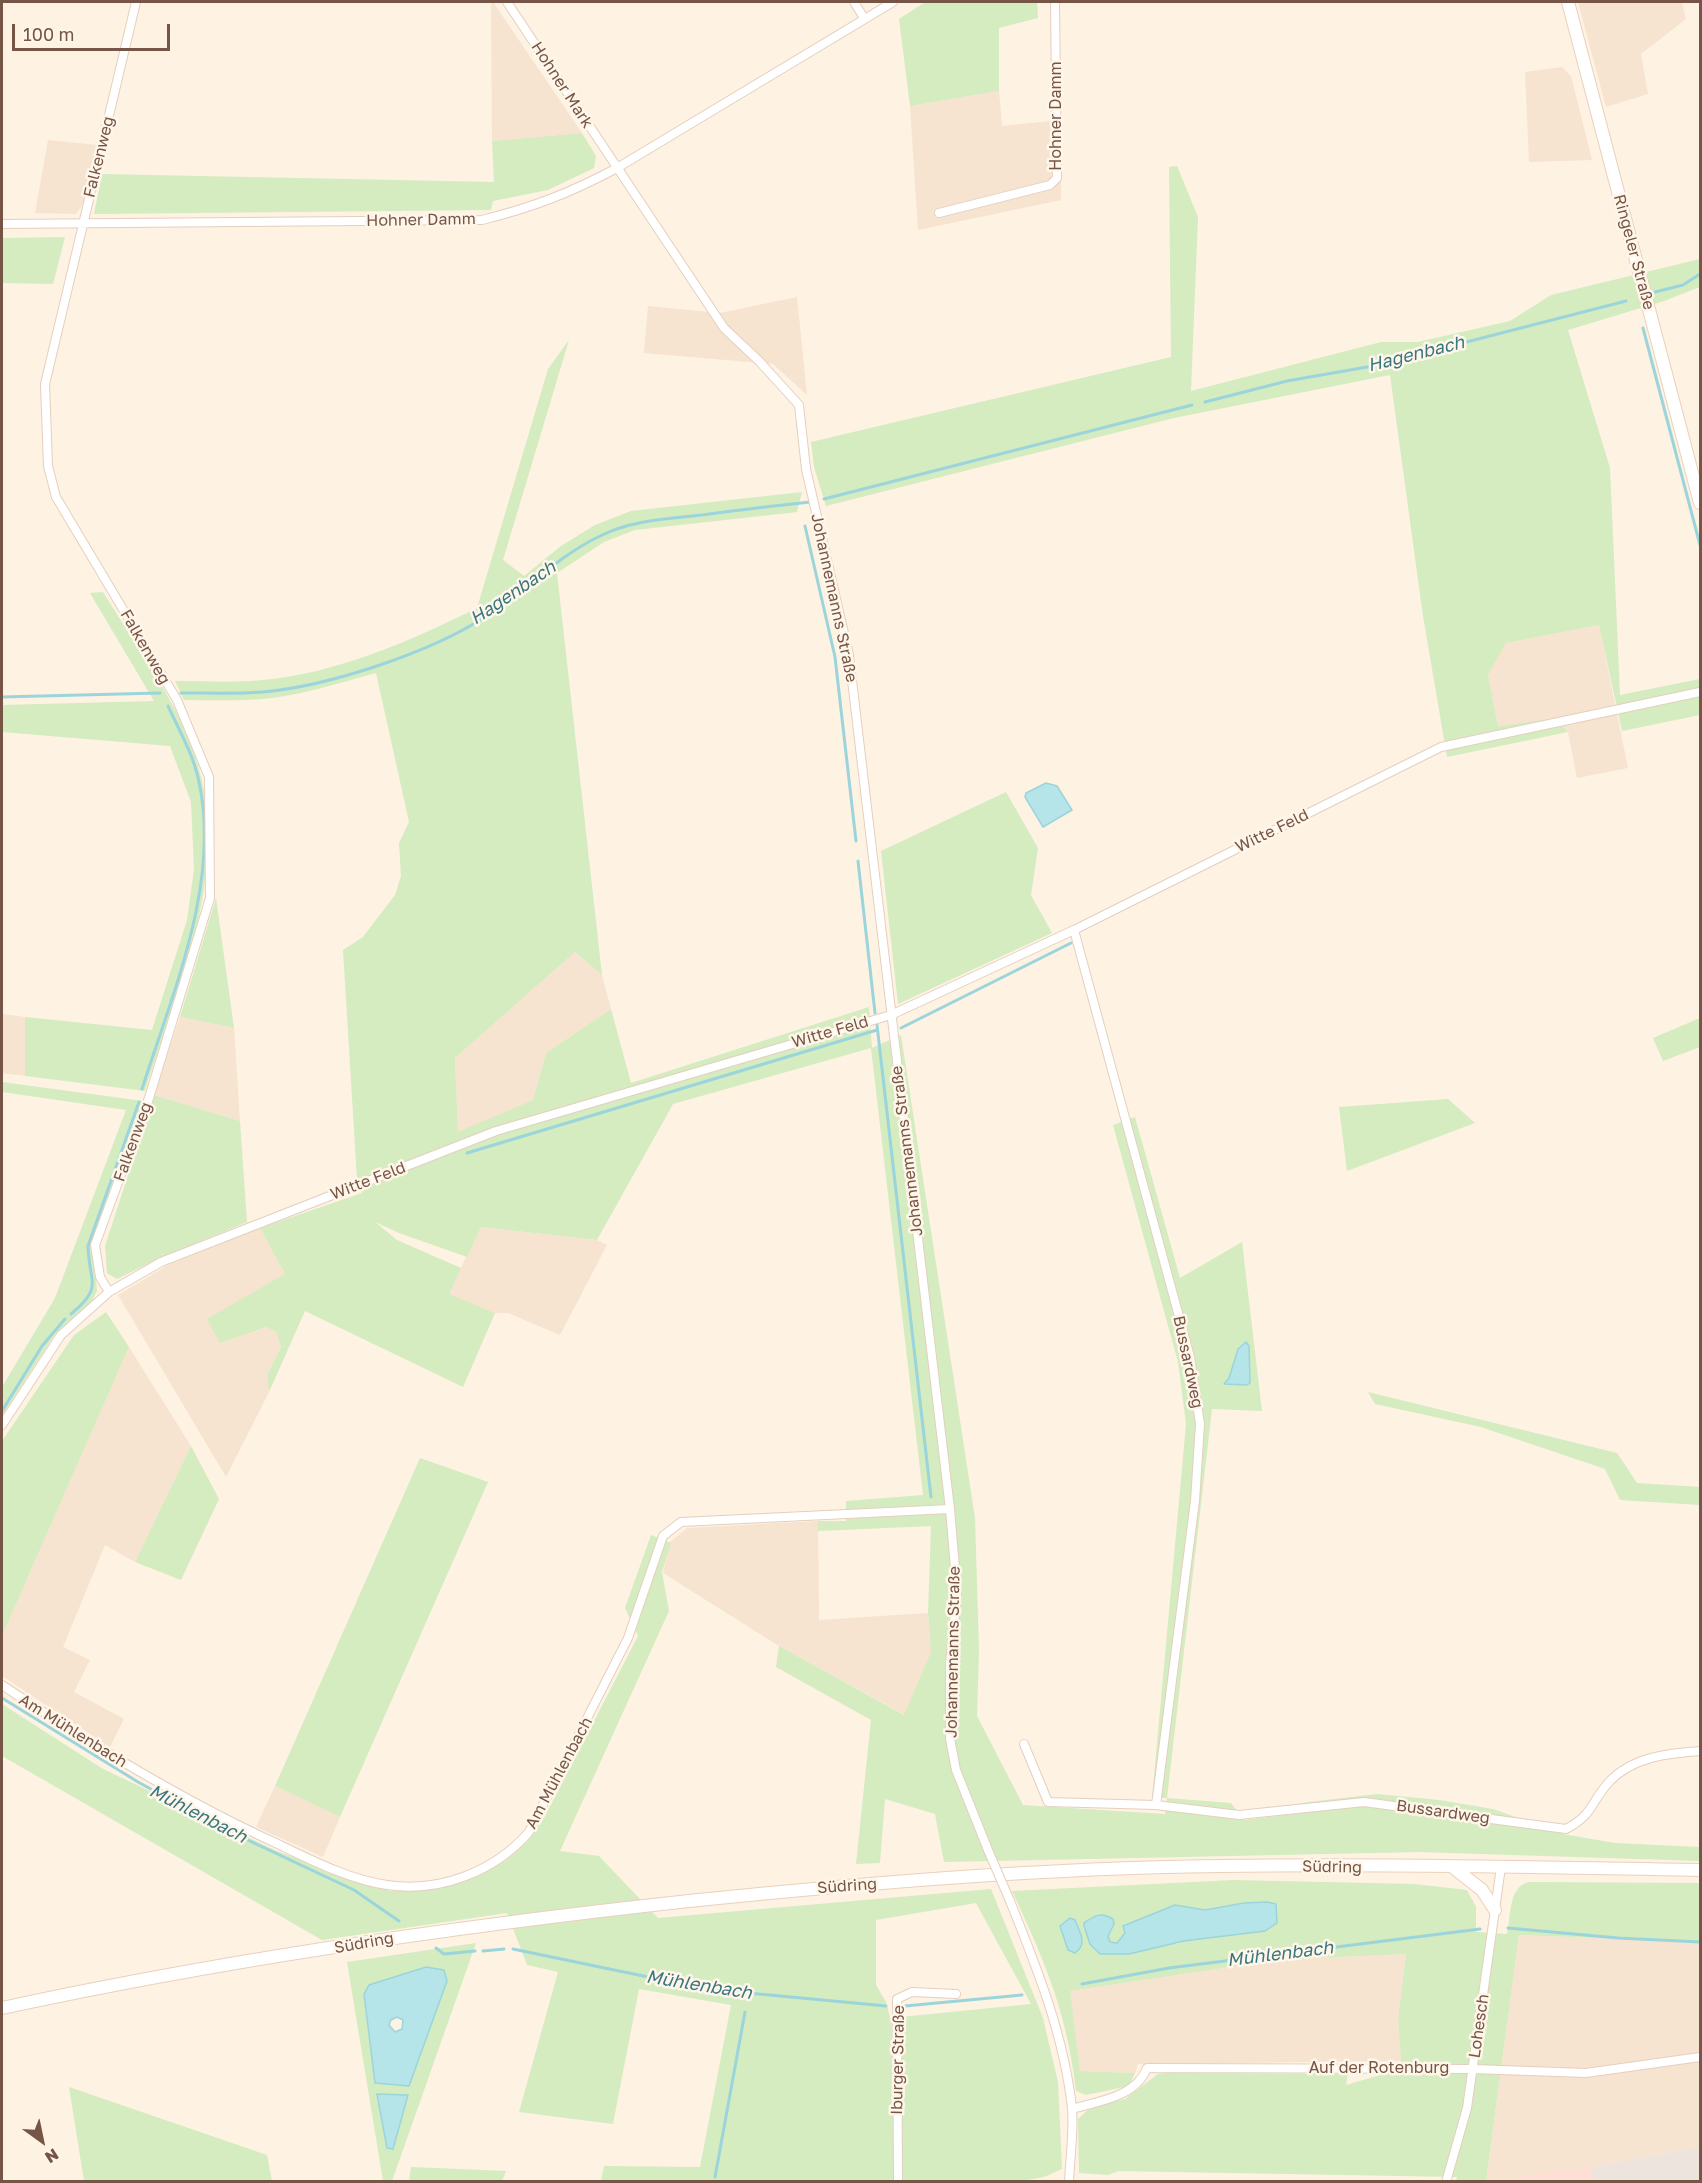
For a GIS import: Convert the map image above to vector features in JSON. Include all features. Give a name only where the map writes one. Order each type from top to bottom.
[{"type":"main road","name":"Ringeler Straße","points":[[1568,2],[1701,503]]},
{"type":"main road","name":"Südring","points":[[2,2008],[76,1992],[410,1935],[812,1888],[1031,1874],[1219,1866],[1701,1870]]},
{"type":"main road","points":[[1454,1868],[1482,1890],[1495,1910]]},
{"type":"street","name":"Falkenweg","points":[[109,1292],[100,1277],[95,1245],[140,1125],[181,999],[210,898],[211,871],[209,777],[177,700],[56,497],[48,466],[45,384],[136,2]]},
{"type":"street","name":"Hohner Mark","points":[[507,2],[617,168]]},
{"type":"street","points":[[854,2],[864,18]]},
{"type":"street","name":"Hohner Damm","points":[[2,224],[482,220],[533,207],[573,191],[617,168],[893,2]]},
{"type":"street","name":"Hohner Damm","points":[[939,213],[1050,185],[1057,178],[1055,2]]},
{"type":"street","name":"Johannemanns Straße","points":[[617,168],[724,328],[759,361],[799,405],[806,469],[849,655],[950,1509],[957,1592],[950,1664],[950,1739],[956,1770],[1044,1984],[1061,2050],[1072,2109],[1069,2181]]},
{"type":"street","name":"Witte Feld","points":[[2,1425],[61,1335],[109,1292],[161,1262],[496,1131],[891,1014],[1074,930],[1441,747],[1701,692]]},
{"type":"street","name":"Bussardweg","points":[[1074,930],[1190,1357],[1198,1396],[1200,1424],[1195,1501],[1156,1805]]},
{"type":"street","name":"Am Mühlenbach","points":[[2,1686],[134,1769],[241,1827],[308,1858],[367,1880],[386,1885],[423,1886],[475,1873],[514,1849],[529,1832],[628,1638],[663,1536],[681,1522],[950,1509]]},
{"type":"street","name":"Bussardweg","points":[[1024,1744],[1048,1802],[1156,1805],[1239,1815],[1364,1802],[1566,1829],[1583,1820],[1610,1782],[1628,1768],[1650,1758],[1701,1751]]},
{"type":"street","name":"Lohesch","points":[[1446,2181],[1467,2108],[1502,1867]]},
{"type":"street","name":"Iburger Straße","points":[[898,2181],[897,1999],[912,1992],[956,1994]]},
{"type":"street","name":"Auf der Rotenburg","points":[[1072,2109],[1131,2090],[1143,2078],[1147,2068],[1473,2069],[1586,2073],[1701,2057]]},
{"type":"shaded area","points":[[491,2],[493,2],[582,133],[492,141]]},
{"type":"shaded area","points":[[1578,2],[1682,2],[1686,19],[1641,54],[1648,94],[1606,107]]},
{"type":"shaded area","points":[[1562,67],[1571,76],[1592,160],[1529,162],[1525,72]]},
{"type":"shaded area","points":[[999,91],[1002,126],[1061,120],[1061,200],[918,230],[910,106]]},
{"type":"shaded area","points":[[48,140],[97,145],[85,201],[76,214],[35,213]]},
{"type":"shaded area","points":[[797,297],[807,395],[773,364],[644,353],[648,306],[720,313]]},
{"type":"shaded area","points":[[1599,625],[1628,768],[1577,778],[1568,732],[1555,718],[1498,726],[1488,675],[1506,643]]},
{"type":"shaded area","points":[[575,952],[602,975],[611,1009],[546,1053],[533,1100],[458,1133],[455,1058]]},
{"type":"shaded area","points":[[2,1014],[25,1017],[25,1076],[2,1073]]},
{"type":"shaded area","points":[[180,1017],[234,1028],[240,1121],[154,1095]]},
{"type":"shaded area","points":[[481,1227],[597,1240],[607,1245],[560,1335],[508,1313],[495,1313],[448,1294]]},
{"type":"shaded area","points":[[260,1228],[285,1274],[220,1343],[268,1327],[276,1332],[281,1347],[267,1375],[269,1392],[226,1477],[118,1295],[168,1265]]},
{"type":"shaded area","points":[[129,1347],[191,1446],[135,1562],[105,1545],[63,1647],[90,1660],[74,1692],[124,1719],[110,1747],[2,1676],[2,1636]]},
{"type":"shaded area","points":[[818,1521],[819,1620],[928,1613],[931,1652],[905,1715],[779,1646],[663,1573],[670,1542],[687,1528]]},
{"type":"shaded area","points":[[275,1786],[340,1817],[323,1857],[256,1827]]},
{"type":"shaded area","points":[[1519,1935],[1700,1942],[1700,2147],[1591,2167],[1486,2182]]},
{"type":"shaded area","points":[[1406,1954],[1398,2019],[1401,2061],[1138,2064],[1135,2073],[1080,2071],[1069,1991],[1277,1960]]},
{"type":"shaded area","points":[[1700,2147],[1700,2181],[1594,2181],[1591,2167]]},
{"type":"shaded area","points":[[1591,2167],[1594,2181],[1490,2181]]},
{"type":"green space","points":[[925,2],[1037,2],[1038,18],[999,28],[999,91],[910,106],[899,19]]},
{"type":"green space","points":[[582,133],[596,156],[594,168],[548,190],[493,201],[491,210],[94,214],[102,174],[494,182],[492,141]]},
{"type":"green space","points":[[1177,166],[1198,217],[1191,391],[1381,342],[1418,342],[1510,321],[1551,295],[1700,259],[1700,287],[1664,301],[1568,330],[1610,468],[1620,695],[1700,679],[1700,715],[1622,731],[1599,625],[1506,643],[1488,675],[1498,726],[1555,718],[1568,732],[1447,757],[1423,616],[1390,375],[1174,418],[826,506],[814,467],[811,442],[1171,357],[1169,167]]},
{"type":"green space","points":[[65,237],[53,284],[2,283],[2,238]]},
{"type":"green space","points":[[569,340],[503,560],[524,576],[561,546],[595,525],[631,511],[802,492],[797,512],[635,530],[604,542],[557,573],[602,975],[575,952],[455,1058],[458,1132],[533,1100],[546,1053],[611,1009],[631,1083],[869,1007],[872,1048],[901,1035],[975,1518],[979,1651],[977,1716],[1023,1805],[1165,1814],[1167,1798],[1231,1803],[1244,1820],[1300,1813],[1301,1803],[1377,1794],[1439,1800],[1493,1809],[1563,1834],[1615,1843],[1700,1847],[1700,1861],[1420,1852],[944,1862],[935,1814],[885,1799],[880,1863],[856,1864],[871,1720],[776,1667],[779,1646],[904,1715],[931,1652],[928,1613],[931,1526],[818,1531],[818,1521],[846,1521],[846,1501],[923,1495],[871,1048],[673,1104],[597,1240],[481,1227],[467,1257],[375,1222],[397,1240],[461,1268],[449,1294],[495,1313],[463,1387],[305,1311],[269,1392],[267,1375],[281,1347],[276,1332],[267,1327],[220,1343],[207,1319],[285,1274],[260,1228],[362,1193],[357,1179],[343,950],[363,937],[395,895],[401,876],[399,843],[409,822],[376,673],[306,692],[253,700],[184,700],[175,681],[252,681],[319,670],[373,654],[477,608],[548,369]]},
{"type":"green space","points":[[103,592],[160,683],[185,731],[202,781],[207,820],[207,860],[194,939],[145,1091],[25,1076],[25,1017],[152,1030],[187,920],[194,869],[191,802],[170,746],[2,732],[2,705],[154,701],[90,593]]},
{"type":"green space","points":[[1006,792],[1038,848],[1031,895],[1052,933],[898,1004],[881,851]]},
{"type":"green space","points":[[216,898],[234,1028],[180,1017]]},
{"type":"green space","points":[[1700,1018],[1700,1047],[1663,1061],[1653,1038]]},
{"type":"green space","points":[[2,1082],[143,1101],[93,1245],[97,1291],[92,1301],[55,1334],[2,1416],[2,1387],[55,1298],[126,1110],[2,1092]]},
{"type":"green space","points":[[154,1095],[240,1121],[247,1222],[160,1258],[117,1279],[107,1273],[105,1246]]},
{"type":"green space","points":[[1448,1099],[1475,1123],[1347,1171],[1339,1107]]},
{"type":"green space","points":[[1135,1117],[1180,1278],[1242,1242],[1262,1411],[1212,1409],[1167,1798],[1152,1798],[1186,1424],[1178,1362],[1113,1125]]},
{"type":"green space","points":[[106,1312],[129,1347],[2,1636],[2,1441],[74,1335]]},
{"type":"green space","points":[[1368,1392],[1617,1453],[1637,1483],[1700,1487],[1700,1505],[1620,1500],[1605,1469],[1481,1427],[1375,1404]]},
{"type":"green space","points":[[191,1446],[219,1499],[181,1580],[135,1562]]},
{"type":"green space","points":[[420,1458],[488,1482],[340,1817],[275,1786]]},
{"type":"green space","points":[[651,1535],[671,1543],[662,1572],[669,1611],[560,1851],[599,1856],[658,1918],[991,1889],[1043,2018],[1058,2082],[1062,2169],[1044,2177],[1016,2182],[601,2181],[604,2166],[700,2167],[731,2005],[639,1989],[613,2124],[519,2112],[558,1972],[527,1965],[507,1913],[322,1940],[2,1756],[2,1704],[103,1769],[277,1851],[390,1891],[449,1886],[478,1876],[507,1859],[528,1841],[543,1820],[638,1636],[625,1608]],"holes":[[[976,1903],[1031,2004],[890,2018],[886,2002],[876,1985],[876,1920]]]},
{"type":"green space","points":[[1233,1880],[1414,1884],[1467,1890],[1476,1907],[1476,1932],[1507,1934],[1514,1897],[1517,1890],[1528,1882],[1700,1883],[1700,1942],[1519,1935],[1486,2181],[1456,2181],[1457,2177],[1118,2171],[1108,2175],[1079,2173],[1078,2119],[1091,2107],[1125,2099],[1158,2074],[1348,2074],[1346,2085],[1377,2076],[1401,2062],[1398,2019],[1406,1954],[1277,1960],[1070,1991],[1080,2071],[1135,2073],[1129,2086],[1086,2095],[1076,2091],[1067,2036],[1053,1988],[1012,1891]],"holes":[[[1244,1903],[1191,1939],[1176,1944],[1090,1944],[1114,1924],[1108,1937],[1110,1942],[1117,1943],[1125,1933],[1175,1905],[1205,1910]]]},
{"type":"green space","points":[[476,1943],[392,2181],[383,2181],[347,1962]],"holes":[[[426,1967],[409,2086],[369,1985]]]},
{"type":"green space","points":[[69,2087],[267,2155],[272,2181],[84,2181]]},
{"type":"green space","points":[[411,2167],[506,2171],[502,2181],[409,2181]]},
{"type":"water","points":[[1046,783],[1057,786],[1072,810],[1043,827],[1025,797],[1026,793]]},
{"type":"water","points":[[1246,1342],[1249,1346],[1250,1383],[1247,1385],[1224,1384],[1229,1378],[1238,1349]]},
{"type":"water","points":[[1244,1903],[1276,1904],[1277,1923],[1265,1931],[1184,1941],[1129,1954],[1100,1954],[1090,1944],[1084,1926],[1084,1923],[1098,1915],[1113,1919],[1114,1924],[1108,1936],[1110,1942],[1117,1943],[1125,1933],[1123,1926],[1175,1905],[1205,1910]]},
{"type":"water","points":[[1070,1918],[1075,1920],[1082,1938],[1081,1946],[1075,1953],[1068,1950],[1060,1926]]},
{"type":"water","points":[[426,1967],[444,1970],[447,1981],[409,2086],[375,2083],[364,1994],[369,1985]],"holes":[[[397,2017],[403,2020],[402,2029],[395,2032],[389,2025],[391,2020]]]},
{"type":"water","points":[[377,2094],[408,2095],[393,2149],[387,2148]]},
{"type":"waterway","name":"Hagenbach","points":[[1655,292],[1683,285],[1700,274]]},
{"type":"waterway","name":"Hagenbach","points":[[1205,402],[1287,381],[1373,366],[1626,301]]},
{"type":"waterway","points":[[1643,328],[1700,545]]},
{"type":"waterway","name":"Hagenbach","points":[[824,499],[1192,405]]},
{"type":"waterway","name":"Hagenbach","points":[[181,693],[263,692],[289,689],[378,666],[436,643],[485,617],[555,564],[585,544],[612,531],[650,521],[810,502]]},
{"type":"waterway","points":[[805,526],[835,657],[856,841]]},
{"type":"waterway","name":"Hagenbach","points":[[2,697],[160,693]]},
{"type":"waterway","points":[[142,1089],[190,938],[199,898],[204,859],[204,820],[197,772],[168,706]]},
{"type":"waterway","points":[[858,861],[875,1013]]},
{"type":"waterway","points":[[901,1028],[1071,943]]},
{"type":"waterway","points":[[877,1025],[931,1497]]},
{"type":"waterway","points":[[467,1153],[877,1030]]},
{"type":"waterway","points":[[71,1314],[88,1297],[91,1290],[92,1277],[88,1246],[139,1102]]},
{"type":"waterway","points":[[2,1411],[42,1346],[65,1319]]},
{"type":"waterway","name":"Mühlenbach","points":[[2,1698],[138,1782],[220,1827],[354,1890],[399,1921]]},
{"type":"waterway","name":"Mühlenbach","points":[[1508,1928],[1618,1938],[1700,1942]]},
{"type":"waterway","name":"Mühlenbach","points":[[1082,1984],[1169,1968],[1480,1929]]},
{"type":"waterway","name":"Mühlenbach","points":[[436,1948],[444,1954],[475,1951]]},
{"type":"waterway","name":"Mühlenbach","points":[[483,1951],[504,1949]]},
{"type":"waterway","name":"Mühlenbach","points":[[513,1949],[706,1989],[886,2006]]},
{"type":"waterway","name":"Mühlenbach","points":[[905,2006],[1022,1995]]},
{"type":"waterway","points":[[715,2177],[745,2012]]}]
